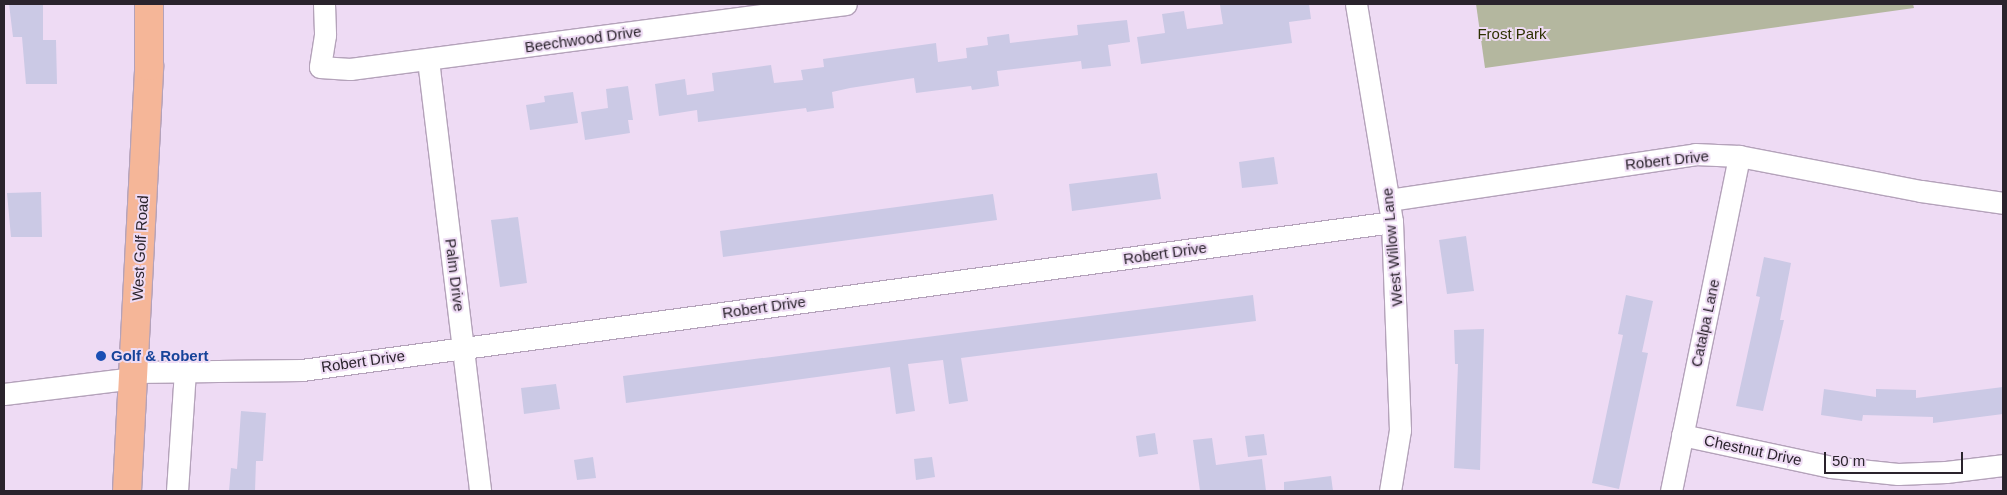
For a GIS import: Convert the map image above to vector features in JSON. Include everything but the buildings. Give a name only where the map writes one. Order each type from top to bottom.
[{"type":"main road","name":"West Golf Road","points":[[127,491],[134,375],[149,4]]},
{"type":"street","name":"Beechwood Drive","points":[[324,4],[325,35],[320,67],[350,69],[846,4]]},
{"type":"street","name":"West Willow Lane","points":[[1356,4],[1392,222],[1400,430],[1390,491]]},
{"type":"street","name":"Palm Drive","points":[[428,60],[480,491]]},
{"type":"street","name":"Robert Drive","points":[[1389,200],[1695,154],[1739,156],[1921,191],[2003,203]]},
{"type":"street","name":"Catalpa Lane","points":[[1671,491],[1739,156]]},
{"type":"street","name":"Robert Drive","points":[[4,394],[134,375],[184,372],[302,370],[1392,222]]},
{"type":"street","points":[[177,491],[184,372]]},
{"type":"street","name":"Chestnut Drive","points":[[1682,435],[1831,467],[1898,474],[1946,472],[2003,464]]},
{"type":"green space","name":"Frost Park","points":[[1476,4],[1913,4],[1914,8],[1485,68]]},
{"type":"place","name":"Golf & Robert","points":[[101,356]]}]
